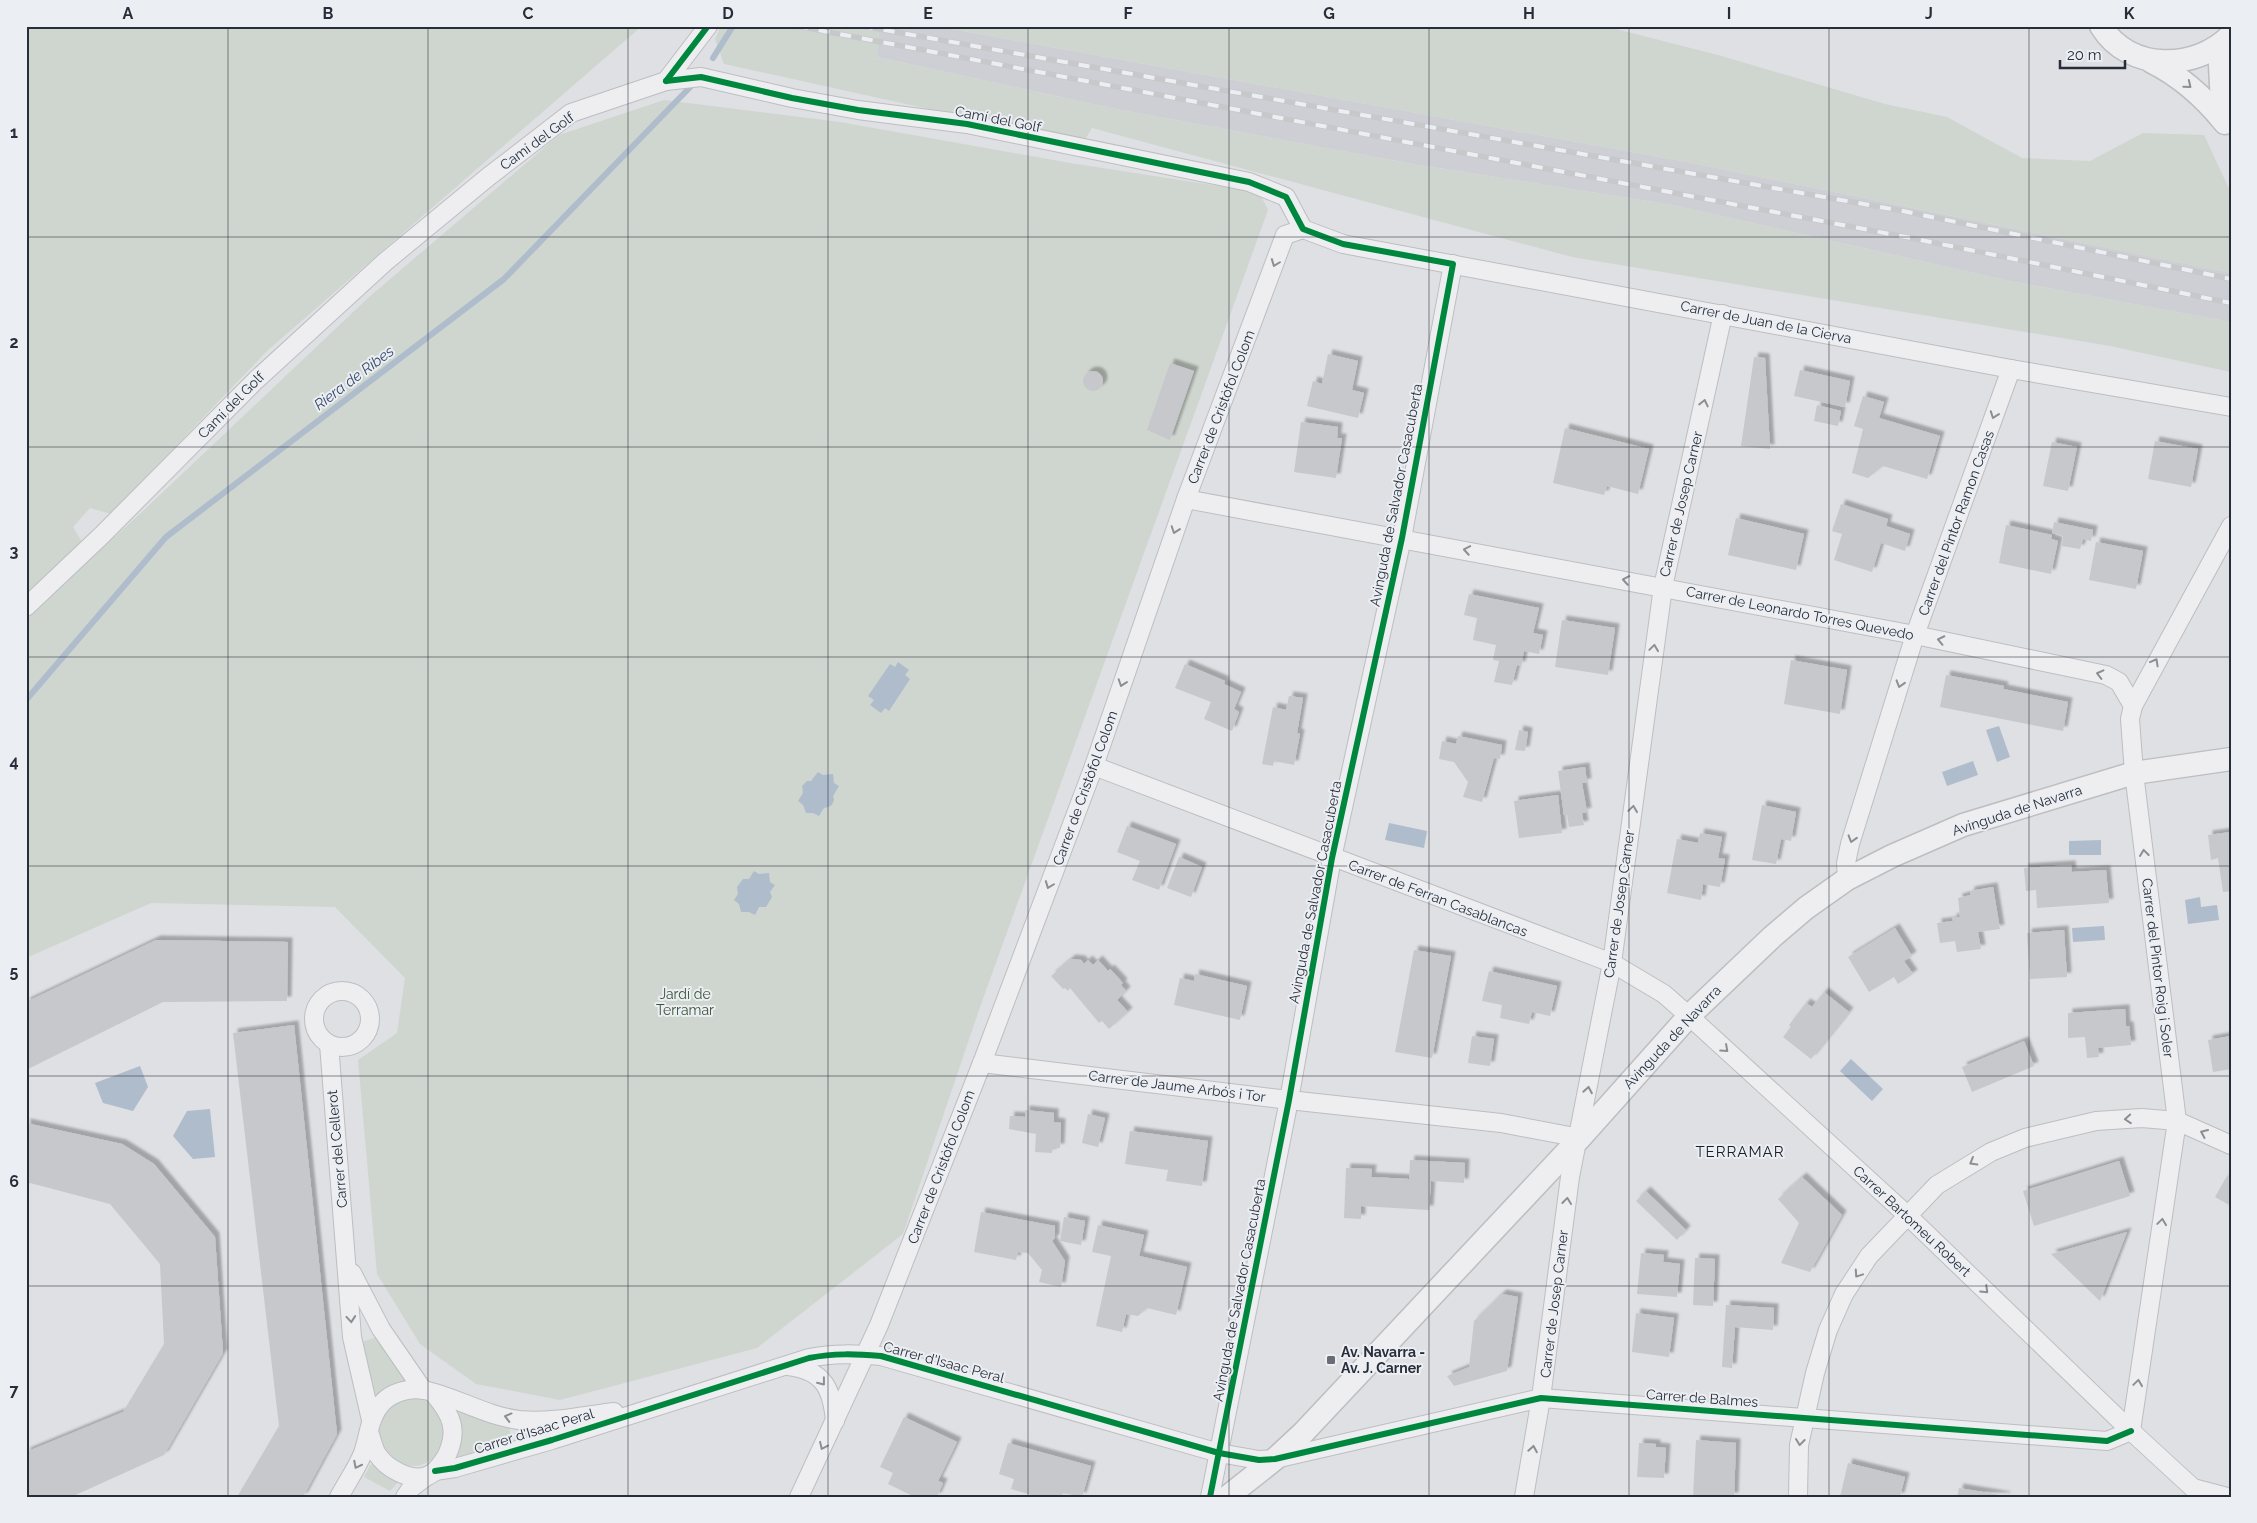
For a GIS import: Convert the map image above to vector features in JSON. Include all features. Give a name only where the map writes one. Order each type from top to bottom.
[{"type":"street","points":[[666,81],[708,26]]},
{"type":"street","points":[[2101,26],[2124,49],[2173,72],[2196,92],[2228,130]]},
{"type":"street","points":[[2147,59],[2172,62],[2197,58],[2225,41]]},
{"type":"street","points":[[2225,41],[2222,104],[2228,130]]},
{"type":"street","name":"Camí del Golf","points":[[26,607],[102,535],[256,380],[385,262],[436,219],[571,114],[666,81],[701,77],[792,98],[858,110],[966,124],[1249,182],[1286,197],[1303,229]]},
{"type":"street","name":"Carrer de Juan de la Cierva","points":[[1303,229],[1343,244],[2011,369],[2231,407]]},
{"type":"street","name":"Carrer de Cristòfol Colom","points":[[799,1497],[866,1355],[982,1063],[1094,766],[1186,499],[1285,235],[1303,229]]},
{"type":"street","name":"Avinguda de Salvador Casacuberta","points":[[1210,1497],[1290,1100],[1332,858],[1402,538],[1453,264]]},
{"type":"street","name":"Carrer de Josep Carner","points":[[1524,1497],[1542,1398],[1570,1177],[1580,1138],[1612,963],[1663,587],[1723,314]]},
{"type":"street","name":"Carrer del Pintor Ramon Casas","points":[[1847,879],[1846,863],[1850,844],[1916,635],[2011,369]]},
{"type":"street","name":"Carrer de Leonardo Torres Quevedo","points":[[1186,499],[1916,635],[2106,675],[2119,682],[2133,706]]},
{"type":"street","name":"Carrer del Pintor Roig i Soler","points":[[2131,1431],[2177,1121],[2134,773],[2130,720],[2133,706],[2231,526]]},
{"type":"street","name":"Avinguda de Navarra","points":[[1228,1497],[1275,1460],[1344,1390],[1580,1138],[1689,1016],[1772,937],[1806,908],[1847,879],[1892,856],[1963,825],[2134,773],[2231,759]]},
{"type":"street","name":"Carrer de Ferran Casablancas","points":[[1094,766],[1612,963],[1664,994],[1689,1016]]},
{"type":"street","name":"Carrer Bartomeu Robert","points":[[1689,1016],[1907,1215],[2131,1431]]},
{"type":"street","name":"Carrer del Cellerot","points":[[329,1044],[352,1337],[370,1426]]},
{"type":"street","name":"Carrer de Jaume Arbós i Tor","points":[[982,1063],[1501,1123],[1580,1138]]},
{"type":"street","points":[[1798,1497],[1799,1445],[1804,1419],[1828,1330],[1844,1294],[1869,1256],[1937,1185],[1991,1152],[2025,1138],[2096,1121],[2142,1118],[2177,1121],[2231,1145]]},
{"type":"street","name":"Carrer del Cellerot","points":[[346,1253],[353,1276],[367,1304],[429,1392]]},
{"type":"street","name":"Carrer d'Isaac Peral","points":[[431,1473],[552,1440],[785,1366],[829,1354],[881,1356],[1219,1453],[1259,1460],[1275,1460]]},
{"type":"street","name":"Carrer d'Isaac Peral","points":[[785,1366],[810,1370],[817,1375],[829,1392],[835,1421]]},
{"type":"street","points":[[339,1497],[358,1464],[370,1426],[383,1402],[391,1396],[404,1391],[429,1392],[446,1408],[453,1428],[453,1440],[443,1461],[411,1488],[405,1497]]},
{"type":"street","name":"Carrer d'Isaac Peral","points":[[429,1392],[517,1420],[549,1421],[660,1405]]},
{"type":"street","name":"Carrer de Balmes","points":[[1275,1460],[1542,1398],[2107,1441],[2131,1431]]},
{"type":"street","points":[[370,1426],[376,1453],[384,1463],[395,1471],[406,1475],[431,1473]]},
{"type":"street","points":[[2131,1431],[2192,1492],[2227,1497]]},
{"type":"shaded area","points":[[879,26],[935,26],[1687,162],[2231,273],[2231,322],[2010,281],[1673,205],[1413,164],[1111,108],[877,57]]},
{"type":"green space","points":[[26,26],[642,26],[268,350],[111,514],[90,508],[73,527],[82,542],[26,595]]},
{"type":"green space","points":[[721,26],[879,26],[877,57],[1111,108],[1413,164],[1673,205],[2010,281],[2231,322],[2231,372],[2110,346],[1572,257],[1092,128],[1083,143],[724,64],[715,39]]},
{"type":"green space","points":[[935,26],[1604,26],[1718,55],[1885,104],[1947,117],[2022,158],[2090,161],[2143,133],[2204,135],[2231,193],[2231,273],[1687,162]]},
{"type":"green space","name":"Jardí de Terramar","points":[[664,100],[840,122],[1070,163],[1251,191],[1262,198],[1268,210],[980,1007],[903,1234],[757,1348],[560,1400],[476,1384],[420,1344],[377,1274],[358,1060],[397,1033],[405,978],[335,907],[151,903],[26,958],[26,617],[143,511],[368,298],[559,135]]},
{"type":"green space","points":[[377,1337],[412,1381],[372,1401],[362,1342]]},
{"type":"green space","points":[[412,1398],[425,1401],[436,1408],[443,1419],[446,1432],[443,1445],[436,1456],[425,1463],[412,1466],[399,1463],[388,1456],[381,1445],[378,1432],[381,1419],[388,1408],[399,1401]]},
{"type":"green space","points":[[462,1412],[509,1426],[512,1446],[453,1460],[457,1416],[458,1413]]},
{"type":"green space","points":[[520,1427],[548,1428],[550,1433],[522,1443]]},
{"type":"green space","points":[[374,1464],[399,1481],[390,1491],[364,1477],[370,1465]]},
{"type":"water","points":[[898,662],[909,670],[905,675],[910,679],[889,711],[885,708],[881,713],[870,705],[874,700],[868,696],[890,664],[895,667]]},
{"type":"water","points":[[1999,726],[2010,757],[1997,762],[1986,730]]},
{"type":"water","points":[[1973,761],[1978,775],[1947,786],[1942,772]]},
{"type":"water","points":[[818,772],[823,775],[833,774],[834,783],[839,786],[833,796],[832,804],[824,808],[819,816],[813,813],[806,813],[803,805],[798,801],[803,793],[802,786],[807,781],[811,781]]},
{"type":"water","points":[[1389,823],[1427,831],[1424,848],[1385,840]]},
{"type":"water","points":[[2101,840],[2101,855],[2069,855],[2069,841]]},
{"type":"water","points":[[754,871],[759,874],[769,873],[770,882],[775,885],[770,892],[772,897],[766,907],[759,907],[755,915],[749,912],[741,912],[739,904],[734,900],[738,894],[737,887],[743,879],[749,879]]},
{"type":"water","points":[[2200,897],[2201,907],[2217,905],[2219,920],[2188,924],[2185,900]]},
{"type":"water","points":[[2104,926],[2105,940],[2073,942],[2072,928]]},
{"type":"water","points":[[1851,1059],[1883,1089],[1872,1101],[1840,1071]]},
{"type":"water","points":[[140,1066],[148,1087],[133,1111],[103,1103],[95,1083]]},
{"type":"water","points":[[210,1109],[215,1157],[193,1159],[173,1136],[187,1111]]},
{"type":"building","points":[[1328,354],[1358,361],[1352,390],[1364,393],[1358,418],[1307,406],[1313,381],[1322,384]]},
{"type":"building","points":[[1754,357],[1765,358],[1770,449],[1741,446]]},
{"type":"building","points":[[1170,363],[1194,371],[1170,440],[1147,430]]},
{"type":"building","points":[[1800,370],[1850,381],[1845,407],[1794,396]]},
{"type":"building","points":[[1093,371],[1100,374],[1103,381],[1100,388],[1093,391],[1086,388],[1083,381],[1086,374]]},
{"type":"building","points":[[1863,396],[1884,402],[1879,418],[1940,436],[1927,479],[1883,466],[1868,478],[1852,473],[1863,429],[1854,426]]},
{"type":"building","points":[[1817,405],[1841,411],[1838,426],[1814,421]]},
{"type":"building","points":[[1301,422],[1338,427],[1337,438],[1342,438],[1336,478],[1294,472]]},
{"type":"building","points":[[1565,428],[1649,449],[1638,494],[1607,486],[1604,495],[1553,483]]},
{"type":"building","points":[[2155,441],[2198,449],[2191,487],[2148,479]]},
{"type":"building","points":[[2052,442],[2077,447],[2068,491],[2043,486]]},
{"type":"building","points":[[1841,504],[1888,519],[1886,526],[1910,534],[1905,551],[1881,543],[1872,572],[1834,560],[1842,534],[1832,531]]},
{"type":"building","points":[[1736,518],[1804,534],[1796,570],[1728,555]]},
{"type":"building","points":[[2054,522],[2093,530],[2091,541],[2083,539],[2080,549],[2062,546],[2063,536],[2052,533]]},
{"type":"building","points":[[2006,525],[2052,535],[2051,539],[2058,541],[2051,574],[1999,563]]},
{"type":"building","points":[[2096,542],[2143,551],[2136,589],[2089,580]]},
{"type":"building","points":[[1469,594],[1539,608],[1533,633],[1543,635],[1539,654],[1524,651],[1521,666],[1517,665],[1512,685],[1494,682],[1499,661],[1493,660],[1496,645],[1473,640],[1477,618],[1464,615]]},
{"type":"building","points":[[1562,620],[1615,628],[1608,675],[1555,667]]},
{"type":"building","points":[[1791,660],[1847,670],[1840,714],[1784,704]]},
{"type":"building","points":[[1185,664],[1225,681],[1224,684],[1241,692],[1234,709],[1239,712],[1232,731],[1204,719],[1211,702],[1175,688]]},
{"type":"building","points":[[1946,675],[2004,686],[2003,689],[2068,702],[2063,731],[1940,707]]},
{"type":"building","points":[[1289,696],[1303,698],[1297,733],[1300,734],[1294,765],[1274,761],[1273,766],[1262,764],[1273,707],[1286,710]]},
{"type":"building","points":[[1519,730],[1528,732],[1525,751],[1515,750]]},
{"type":"building","points":[[1458,736],[1502,745],[1500,759],[1494,758],[1482,802],[1463,797],[1468,782],[1454,762],[1439,759],[1442,741],[1456,744]]},
{"type":"building","points":[[1585,767],[1587,783],[1582,783],[1587,812],[1582,813],[1584,825],[1569,827],[1567,815],[1564,815],[1558,771]]},
{"type":"building","points":[[1558,795],[1562,833],[1519,838],[1514,801]]},
{"type":"building","points":[[1762,805],[1796,812],[1791,841],[1781,839],[1776,864],[1752,860]]},
{"type":"building","points":[[1127,826],[1176,844],[1159,890],[1132,880],[1140,861],[1117,852]]},
{"type":"building","points":[[2231,832],[2231,891],[2223,892],[2218,858],[2211,860],[2208,835]]},
{"type":"building","points":[[1700,833],[1722,837],[1718,858],[1725,859],[1720,887],[1703,884],[1701,900],[1667,893],[1677,839],[1698,843]]},
{"type":"building","points":[[1179,857],[1202,867],[1191,897],[1167,888]]},
{"type":"building","points":[[2071,865],[2072,872],[2106,870],[2109,903],[2037,908],[2036,890],[2026,891],[2024,868]]},
{"type":"building","points":[[1993,887],[2000,929],[1978,932],[1981,949],[1957,952],[1955,941],[1940,943],[1937,923],[1953,921],[1952,918],[1960,917],[1958,898],[1970,895],[1970,891]]},
{"type":"building","points":[[1895,928],[1912,956],[1904,961],[1913,974],[1898,984],[1894,977],[1869,992],[1848,957]]},
{"type":"building","points":[[2064,930],[2067,977],[2030,979],[2027,933]]},
{"type":"building","points":[[156,940],[288,942],[287,1001],[163,1002],[26,1070],[26,1002]]},
{"type":"building","points":[[1414,950],[1451,956],[1432,1058],[1395,1052]]},
{"type":"building","points":[[1071,959],[1081,960],[1084,964],[1088,960],[1093,965],[1098,960],[1108,971],[1110,969],[1123,983],[1121,985],[1126,991],[1117,1000],[1128,1012],[1109,1029],[1102,1021],[1099,1023],[1070,988],[1068,991],[1065,988],[1063,989],[1051,976]]},
{"type":"building","points":[[1489,971],[1557,986],[1550,1016],[1532,1012],[1529,1024],[1500,1018],[1502,1005],[1482,1001]]},
{"type":"building","points":[[1195,974],[1247,986],[1240,1020],[1174,1005],[1180,978],[1194,981]]},
{"type":"building","points":[[1824,992],[1849,1012],[1811,1059],[1783,1037],[1791,1027],[1789,1025],[1806,1003],[1812,1007]]},
{"type":"building","points":[[2125,1009],[2126,1026],[2129,1026],[2131,1045],[2098,1048],[2099,1057],[2087,1058],[2085,1037],[2068,1038],[2068,1013]]},
{"type":"building","points":[[294,1025],[337,1434],[303,1497],[237,1497],[279,1426],[233,1033]]},
{"type":"building","points":[[1472,1036],[1494,1039],[1490,1066],[1468,1063]]},
{"type":"building","points":[[2231,1036],[2231,1069],[2213,1072],[2208,1040]]},
{"type":"building","points":[[2024,1041],[2034,1066],[1972,1092],[1962,1067]]},
{"type":"building","points":[[1025,1110],[1054,1113],[1054,1122],[1061,1123],[1060,1148],[1053,1148],[1052,1153],[1035,1152],[1036,1134],[1009,1129],[1010,1116],[1025,1117]]},
{"type":"building","points":[[1088,1114],[1105,1118],[1098,1147],[1082,1143]]},
{"type":"building","points":[[26,1123],[122,1144],[154,1164],[215,1237],[223,1353],[164,1455],[71,1497],[26,1497],[26,1452],[123,1412],[164,1344],[160,1264],[110,1204],[30,1183],[26,1185]]},
{"type":"building","points":[[1130,1131],[1208,1141],[1202,1186],[1166,1181],[1168,1170],[1125,1164]]},
{"type":"building","points":[[1410,1160],[1465,1163],[1464,1183],[1431,1181],[1429,1210],[1361,1206],[1361,1219],[1344,1218],[1346,1168],[1372,1169],[1371,1177],[1409,1179]]},
{"type":"building","points":[[2119,1161],[2130,1196],[2034,1226],[2023,1191]]},
{"type":"building","points":[[2227,1176],[2231,1178],[2231,1206],[2215,1197]]},
{"type":"building","points":[[1802,1177],[1842,1215],[1810,1272],[1781,1263],[1799,1223],[1778,1199]]},
{"type":"building","points":[[1646,1191],[1686,1230],[1677,1240],[1636,1201]]},
{"type":"building","points":[[981,1212],[1055,1226],[1055,1238],[1052,1241],[1065,1261],[1061,1287],[1039,1282],[1042,1270],[1028,1253],[1018,1252],[1016,1260],[974,1252]]},
{"type":"building","points":[[1064,1217],[1085,1221],[1081,1245],[1060,1241]]},
{"type":"building","points":[[1098,1225],[1144,1235],[1139,1256],[1187,1267],[1176,1315],[1147,1308],[1138,1316],[1126,1314],[1122,1332],[1096,1326],[1111,1256],[1092,1252]]},
{"type":"building","points":[[2127,1232],[2100,1301],[2051,1254]]},
{"type":"building","points":[[1641,1253],[1664,1255],[1663,1262],[1680,1264],[1677,1297],[1637,1294]]},
{"type":"building","points":[[1695,1258],[1715,1259],[1713,1306],[1693,1305]]},
{"type":"building","points":[[1502,1294],[1518,1297],[1507,1371],[1454,1386],[1447,1376],[1469,1367],[1474,1321]]},
{"type":"building","points":[[1726,1305],[1774,1308],[1773,1330],[1735,1327],[1732,1368],[1722,1367]]},
{"type":"building","points":[[1636,1313],[1674,1318],[1669,1357],[1632,1352]]},
{"type":"building","points":[[904,1417],[957,1442],[938,1481],[943,1483],[937,1497],[915,1497],[888,1484],[893,1473],[880,1467]]},
{"type":"building","points":[[1696,1440],[1736,1443],[1734,1497],[1693,1497]]},
{"type":"building","points":[[1008,1443],[1091,1466],[1082,1497],[1063,1493],[1062,1497],[1038,1497],[1011,1489],[1014,1479],[999,1474]]},
{"type":"building","points":[[1639,1443],[1656,1444],[1656,1447],[1666,1448],[1664,1478],[1637,1477]]},
{"type":"building","points":[[1848,1463],[1905,1477],[1900,1497],[1840,1497]]},
{"type":"building","points":[[1959,1488],[2006,1496],[2006,1497],[1957,1497]]},
{"type":"waterway","name":"Riera de Ribes","points":[[713,58],[733,26]]},
{"type":"waterway","name":"Riera de Ribes","points":[[26,700],[166,537],[504,279],[696,81]]},
{"type":"railway","points":[[797,26],[1911,238],[2231,303]]},
{"type":"railway","points":[[862,26],[1903,211],[2231,279]]},
{"type":"cycle path","points":[[666,81],[708,26]]},
{"type":"cycle path","points":[[666,81],[701,77],[792,98],[858,110],[967,124],[1249,182],[1286,197],[1303,229],[1343,244],[1453,264],[1402,538],[1332,858],[1289,1100],[1210,1497]]},
{"type":"cycle path","points":[[435,1471],[455,1468],[552,1440],[809,1358],[845,1354],[881,1356],[1219,1453],[1259,1460],[1275,1459],[1541,1398],[2107,1441],[2131,1431]]},
{"type":"place","name":"Av. Navarra - Av. J. Carner","points":[[1331,1360]]},
{"type":"district","name":"TERRAMAR","points":[[1740,1152]]}]
